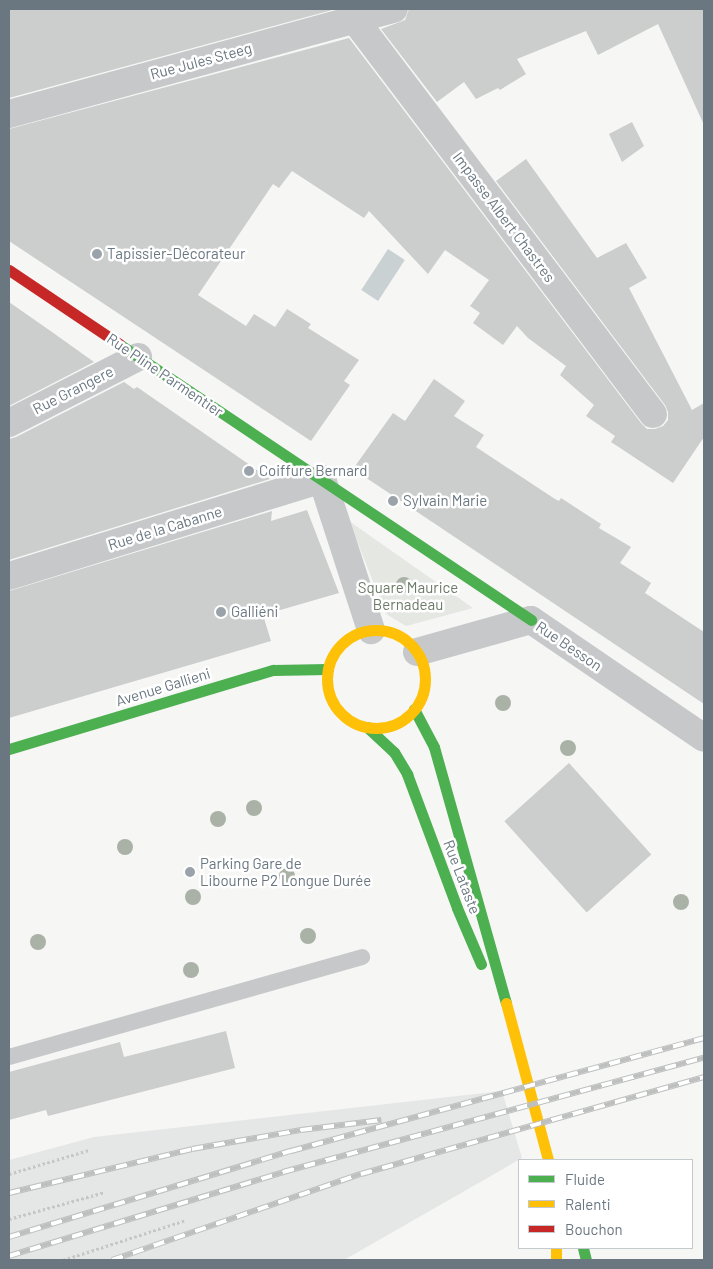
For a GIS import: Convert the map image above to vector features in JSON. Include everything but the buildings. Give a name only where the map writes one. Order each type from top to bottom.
[{"type":"main road","name":"Rue Pline Parmentier","points":[[9,270],[531,620]]},
{"type":"main road","points":[[371,630],[384,630],[397,635],[417,652],[423,665],[425,681],[422,696],[414,709],[394,725],[368,727],[352,722],[340,713],[331,700],[327,685],[328,669],[333,654],[343,642],[356,634],[371,630]]},
{"type":"main road","name":"Avenue Gallieni","points":[[9,749],[273,670],[328,669]]},
{"type":"main road","name":"Rue Lataste","points":[[414,709],[434,747],[548,1159]]},
{"type":"main road","name":"Rue Lataste","points":[[368,727],[394,752],[407,774],[457,908],[517,1046]]},
{"type":"street","name":"Rue Jules Steeg","points":[[9,114],[394,9]]},
{"type":"street","name":"Impasse Albert Chastres","points":[[355,20],[653,414]]},
{"type":"street","name":"Rue Grangere","points":[[9,423],[138,356]]},
{"type":"street","name":"Rue de la Cabanne","points":[[9,576],[322,479]]},
{"type":"street","points":[[322,479],[371,630]]},
{"type":"street","name":"Rue Besson","points":[[417,652],[531,620],[704,738]]},
{"type":"lane","points":[[9,1057],[362,957]]},
{"type":"path","points":[[9,1174],[90,1150]]},
{"type":"path","points":[[9,1219],[105,1192]]},
{"type":"path","points":[[63,1260],[186,1220]]},
{"type":"shaded area","points":[[388,249],[405,260],[378,301],[361,290]]},
{"type":"shaded area","points":[[502,1091],[522,1158],[344,1260],[9,1260],[9,1160],[94,1137]]},
{"type":"green space","name":"Square Maurice Bernadeau","points":[[349,521],[473,608],[406,626],[386,614]]},
{"type":"railway","points":[[9,1237],[291,1151],[704,1038]]},
{"type":"railway","points":[[9,1256],[283,1172],[704,1058]]},
{"type":"railway","points":[[112,1260],[361,1174],[704,1077]]},
{"type":"railway","points":[[9,1193],[192,1149],[301,1130],[381,1120]]},
{"type":"traffic: fast","points":[[119,344],[531,620]]},
{"type":"traffic: fast","points":[[9,749],[273,670],[328,669]]},
{"type":"traffic: fast","points":[[414,709],[434,747],[506,1003]]},
{"type":"traffic: fast","points":[[367,727],[394,752],[407,774],[457,908],[481,964]]},
{"type":"traffic: fast","points":[[583,1249],[586,1260]]},
{"type":"traffic: slow","points":[[376,630],[386,631],[403,638],[417,652],[424,669],[425,679],[424,689],[417,706],[403,720],[386,727],[376,728],[366,727],[349,720],[335,706],[328,689],[327,679],[328,669],[335,652],[349,638],[366,631],[376,630]]},
{"type":"traffic: slow","points":[[506,1003],[548,1159]]},
{"type":"traffic: slow","points":[[556,1249],[556,1260]]},
{"type":"traffic: jam","points":[[9,270],[119,344]]},
{"type":"place","name":"Tapissier-Décorateur","points":[[97,254]]},
{"type":"place","name":"Coiffure Bernard","points":[[249,471]]},
{"type":"place","name":"Sylvain Marie","points":[[393,501]]},
{"type":"place","name":"Galliéni","points":[[221,612]]},
{"type":"place","name":"Parking Gare de Libourne P2 Longue Durée","points":[[190,872]]}]
